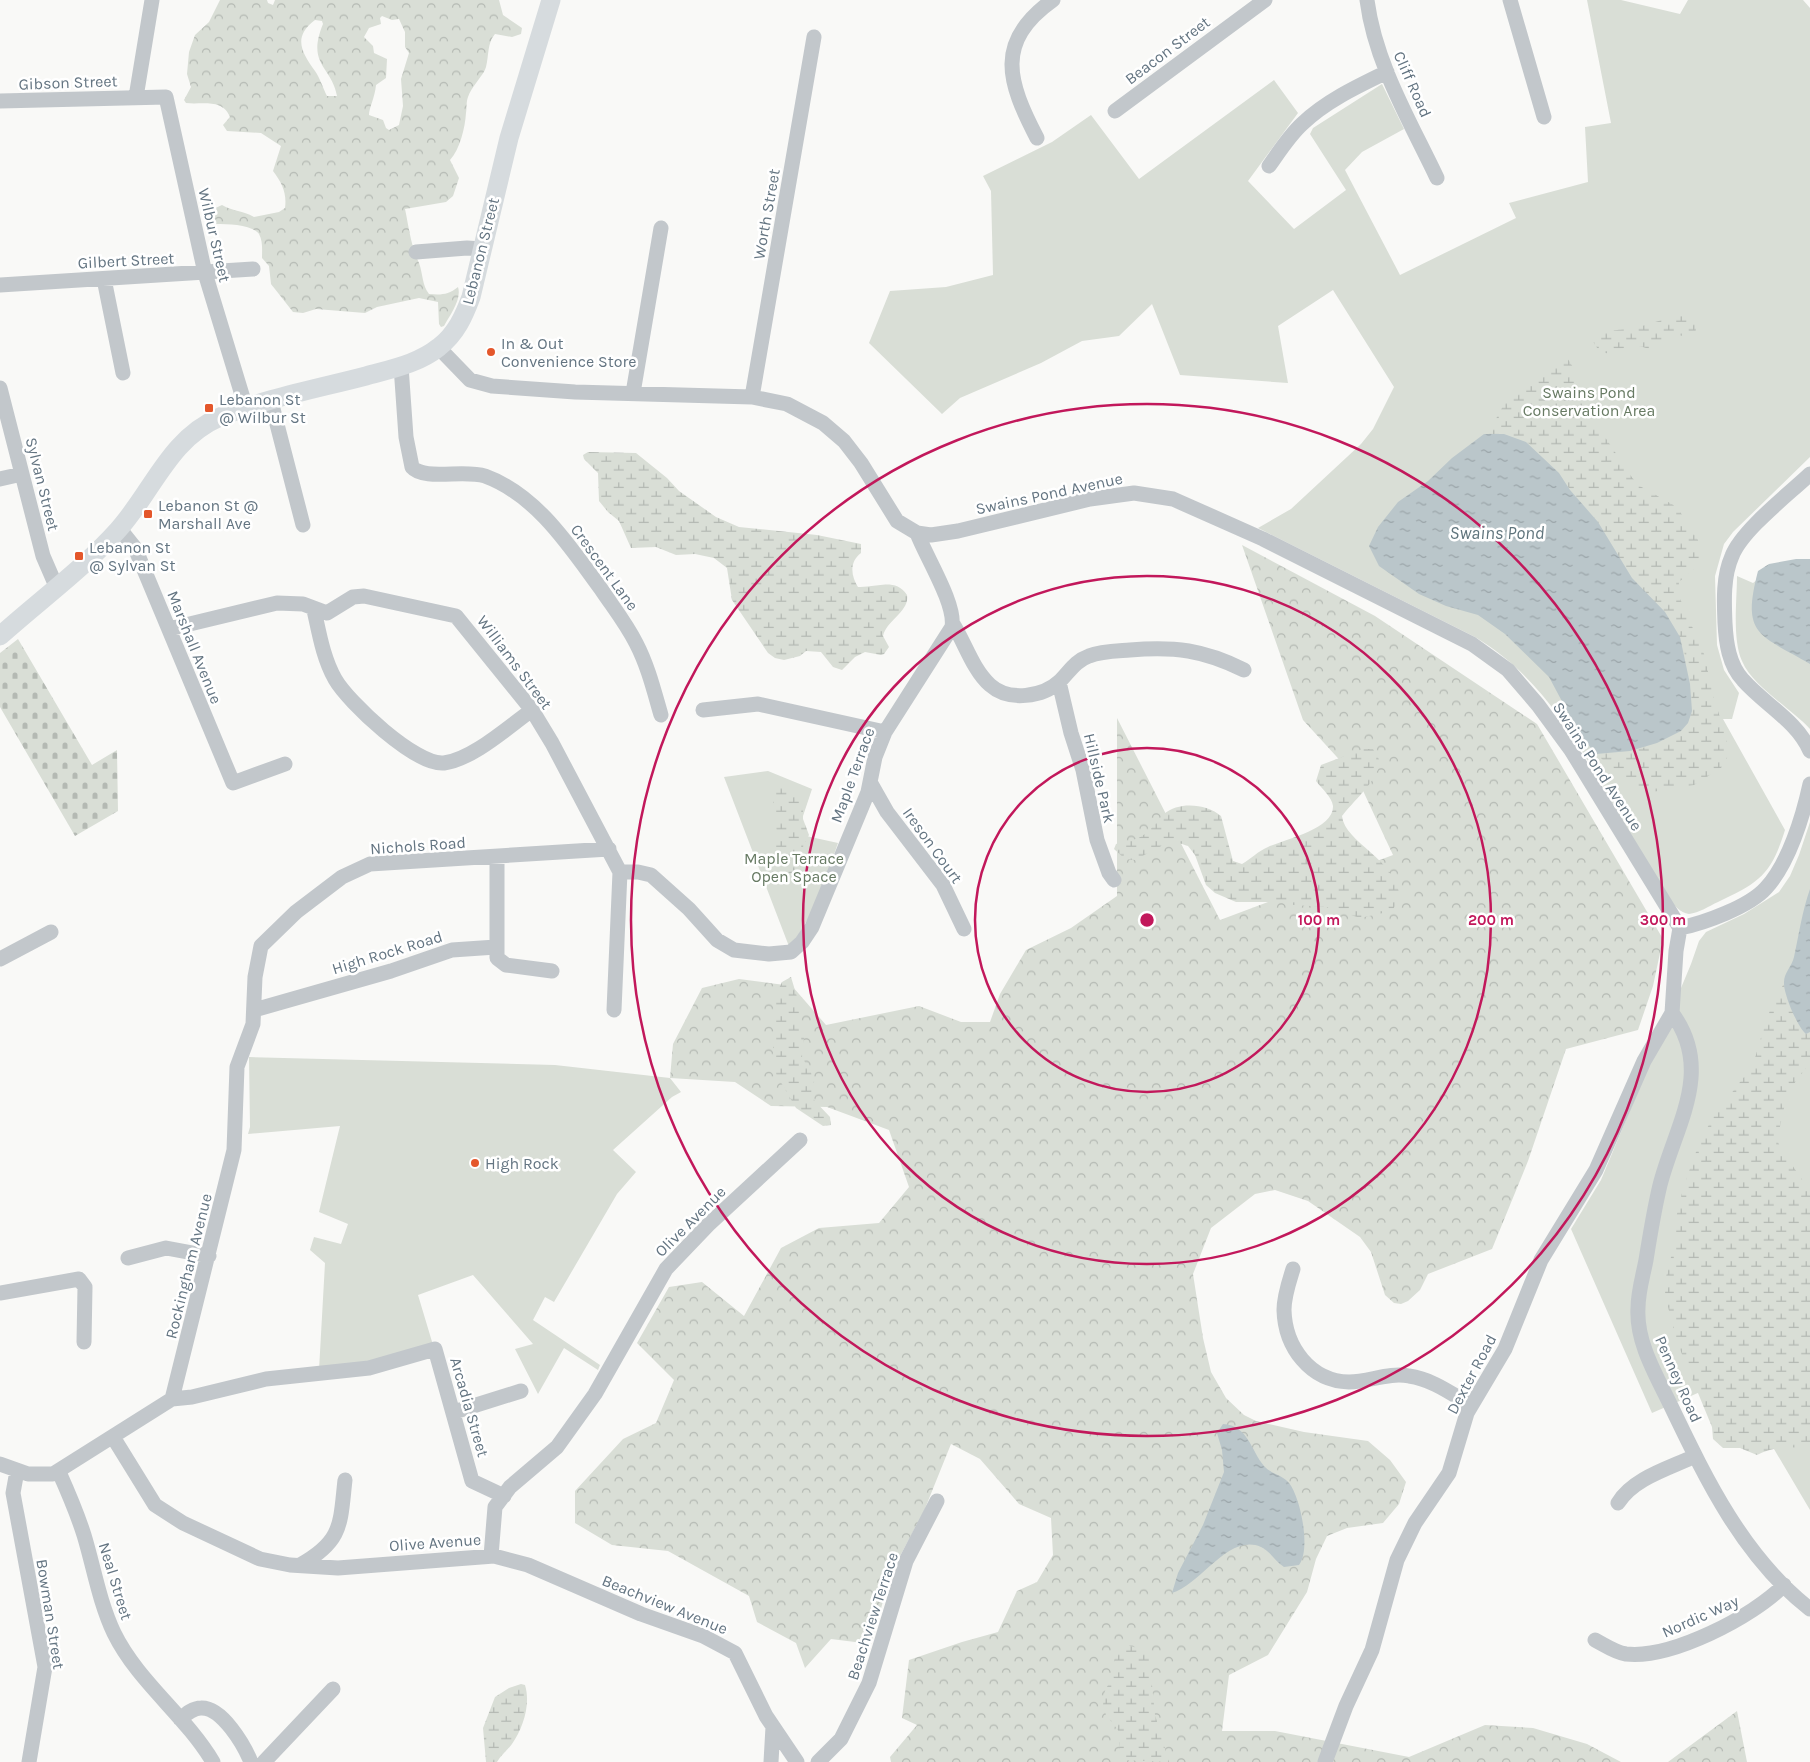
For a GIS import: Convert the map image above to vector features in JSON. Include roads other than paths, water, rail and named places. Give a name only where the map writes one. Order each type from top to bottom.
[{"type":"main road","name":"Lebanon Street","points":[[0,636],[96,552],[119,528],[164,463],[184,441],[212,421],[246,408],[401,366],[439,348],[454,332],[465,312],[509,138],[551,0]]},
{"type":"street","points":[[136,97],[152,0]]},
{"type":"street","points":[[1038,138],[1017,95],[1014,74],[1015,44],[1019,32],[1031,18],[1053,0]]},
{"type":"street","name":"Beacon Street","points":[[1115,111],[1243,6],[1265,0]]},
{"type":"street","name":"Cliff Road","points":[[1367,0],[1375,36],[1387,72],[1436,178]]},
{"type":"street","points":[[1510,0],[1544,117]]},
{"type":"street","name":"Worth Street","points":[[752,397],[814,37]]},
{"type":"street","points":[[1269,166],[1306,120],[1353,89],[1387,72]]},
{"type":"street","name":"Gibson Street","points":[[0,102],[82,101],[136,97]]},
{"type":"street","name":"Wilbur Street","points":[[136,97],[166,97],[205,273],[246,408]]},
{"type":"street","points":[[633,393],[661,228]]},
{"type":"street","points":[[416,252],[467,248],[482,249]]},
{"type":"street","name":"Gilbert Street","points":[[0,285],[253,269]]},
{"type":"street","points":[[104,279],[123,373]]},
{"type":"street","points":[[439,348],[463,375],[478,383],[535,390],[752,397],[787,404],[810,416],[835,432],[862,463],[897,521],[917,534],[948,602],[953,624],[976,667],[990,685],[1001,692],[1021,697],[1034,694],[1059,682],[1076,662],[1089,656],[1163,647],[1198,651],[1220,658],[1244,670]]},
{"type":"street","name":"Crescent Lane","points":[[401,366],[407,447],[412,467],[418,472],[430,474],[467,472],[488,478],[521,498],[558,532],[622,618],[644,660],[661,715]]},
{"type":"street","name":"Sylvan Street","points":[[0,388],[45,564],[56,586]]},
{"type":"street","points":[[271,402],[303,525]]},
{"type":"street","points":[[0,479],[22,474]]},
{"type":"street","points":[[1810,474],[1757,523],[1734,549],[1726,575],[1725,608],[1728,650],[1737,672],[1761,698],[1798,731],[1810,751]]},
{"type":"street","name":"Swains Pond Avenue","points":[[917,534],[932,535],[958,531],[1114,495],[1134,493],[1164,496],[1197,508],[1290,552],[1472,644],[1508,670],[1549,720],[1580,766],[1680,928]]},
{"type":"street","name":"Marshall Avenue","points":[[119,528],[134,544],[233,783],[285,764]]},
{"type":"street","name":"Williams Street","points":[[169,629],[277,603],[303,604],[314,610],[327,613],[353,597],[364,596],[456,616],[532,710],[620,872],[614,1010]]},
{"type":"street","points":[[314,610],[328,662],[340,688],[383,729],[425,759],[444,763],[464,756],[532,710]]},
{"type":"street","name":"Maple Terrace","points":[[620,872],[638,872],[651,875],[662,883],[726,947],[742,952],[769,954],[793,951],[812,927],[870,782],[875,757],[885,732],[946,639],[953,624]]},
{"type":"street","name":"Hillside Park","points":[[1059,682],[1071,733],[1083,770],[1096,840],[1109,873],[1114,880]]},
{"type":"street","points":[[703,710],[758,704],[885,732]]},
{"type":"street","name":"Ireson Court","points":[[870,782],[887,812],[943,885],[964,929]]},
{"type":"street","points":[[1672,1013],[1676,951],[1680,928],[1701,922],[1732,909],[1766,888],[1790,848],[1810,784]]},
{"type":"street","name":"Nichols Road","points":[[254,1010],[255,978],[261,946],[296,912],[342,877],[370,864],[609,850]]},
{"type":"street","points":[[497,858],[497,958],[506,965],[552,971]]},
{"type":"street","points":[[0,959],[51,932]]},
{"type":"street","name":"High Rock Road","points":[[254,1010],[391,971],[452,950],[496,947]]},
{"type":"street","name":"Rockingham Avenue","points":[[172,1399],[234,1150],[237,1067],[253,1024],[254,1010]]},
{"type":"street","name":"Dexter Road","points":[[1325,1762],[1348,1700],[1372,1650],[1396,1560],[1416,1523],[1449,1473],[1471,1405],[1505,1349],[1549,1244],[1596,1170],[1644,1061],[1672,1013]]},
{"type":"street","name":"Penney Road","points":[[1672,1013],[1679,1022],[1690,1048],[1691,1084],[1688,1101],[1660,1186],[1638,1310],[1642,1337],[1648,1357],[1695,1456],[1724,1510],[1784,1585],[1810,1608]]},
{"type":"street","name":"Olive Avenue","points":[[113,1437],[155,1505],[183,1523],[260,1559],[300,1566],[338,1568],[491,1556],[496,1507],[510,1487],[556,1447],[595,1394],[666,1269],[708,1225],[800,1140]]},
{"type":"street","points":[[128,1258],[166,1248],[209,1256]]},
{"type":"street","points":[[1293,1269],[1286,1296],[1286,1329],[1298,1355],[1314,1371],[1324,1377],[1348,1382],[1396,1375],[1423,1378],[1471,1405]]},
{"type":"street","points":[[0,1293],[78,1279],[85,1287],[84,1342]]},
{"type":"street","name":"Arcadia Street","points":[[172,1399],[192,1398],[266,1379],[369,1368],[435,1349],[472,1481],[504,1496]]},
{"type":"street","points":[[454,1412],[522,1391]]},
{"type":"street","points":[[0,1464],[17,1471],[39,1475],[59,1472],[172,1399]]},
{"type":"street","points":[[1618,1503],[1624,1494],[1637,1484],[1695,1456]]},
{"type":"street","name":"Bowman Street","points":[[17,1471],[13,1493],[45,1667],[29,1762]]},
{"type":"street","name":"Neal Street","points":[[59,1472],[79,1522],[100,1596],[115,1634],[139,1673],[203,1746],[213,1762]]},
{"type":"street","points":[[300,1566],[327,1546],[340,1528],[345,1480]]},
{"type":"street","name":"Beachview Terrace","points":[[818,1762],[841,1739],[869,1684],[906,1561],[937,1501]]},
{"type":"street","name":"Beachview Avenue","points":[[491,1556],[528,1565],[641,1614],[703,1636],[735,1653],[773,1727],[797,1762]]},
{"type":"street","name":"Nordic Way","points":[[1595,1640],[1616,1651],[1627,1654],[1664,1651],[1744,1616],[1766,1602],[1784,1585]]},
{"type":"street","points":[[264,1762],[333,1689]]},
{"type":"street","points":[[180,1719],[194,1709],[203,1708],[211,1711],[242,1741],[251,1762]]},
{"type":"street","points":[[771,1762],[773,1727]]},
{"type":"water","name":"Swains Pond","points":[[1484,434],[1504,434],[1526,442],[1559,473],[1570,490],[1598,522],[1632,578],[1665,612],[1680,637],[1690,684],[1692,711],[1688,723],[1681,731],[1657,743],[1630,751],[1596,754],[1580,735],[1549,677],[1505,634],[1478,615],[1446,606],[1419,594],[1379,566],[1369,546],[1378,527],[1398,502],[1428,481],[1452,458]]},
{"type":"water","points":[[1796,559],[1810,559],[1810,664],[1778,646],[1758,631],[1752,609],[1753,592],[1758,571],[1769,564]]},
{"type":"water","points":[[1810,889],[1810,1032],[1806,1034],[1799,1025],[1792,1010],[1784,982],[1794,957]]},
{"type":"water","points":[[1223,1424],[1231,1425],[1244,1434],[1264,1466],[1289,1483],[1301,1512],[1304,1536],[1303,1558],[1299,1565],[1284,1567],[1268,1551],[1261,1547],[1249,1545],[1237,1547],[1226,1553],[1183,1588],[1172,1593],[1178,1573],[1203,1525],[1224,1472],[1222,1450],[1217,1433]]},
{"type":"place","name":"In & Out Convenience Store","points":[[491,352]]},
{"type":"place","name":"Lebanon St @ Wilbur St","points":[[209,408]]},
{"type":"place","name":"Lebanon St @ Marshall Ave","points":[[148,514]]},
{"type":"place","name":"Lebanon St @ Sylvan St","points":[[79,556]]},
{"type":"place","name":"High Rock","points":[[475,1163]]},
{"type":"park label","name":"Swains Pond Conservation Area","points":[[1589,401]]},
{"type":"park label","name":"Maple Terrace Open Space","points":[[794,867]]}]
